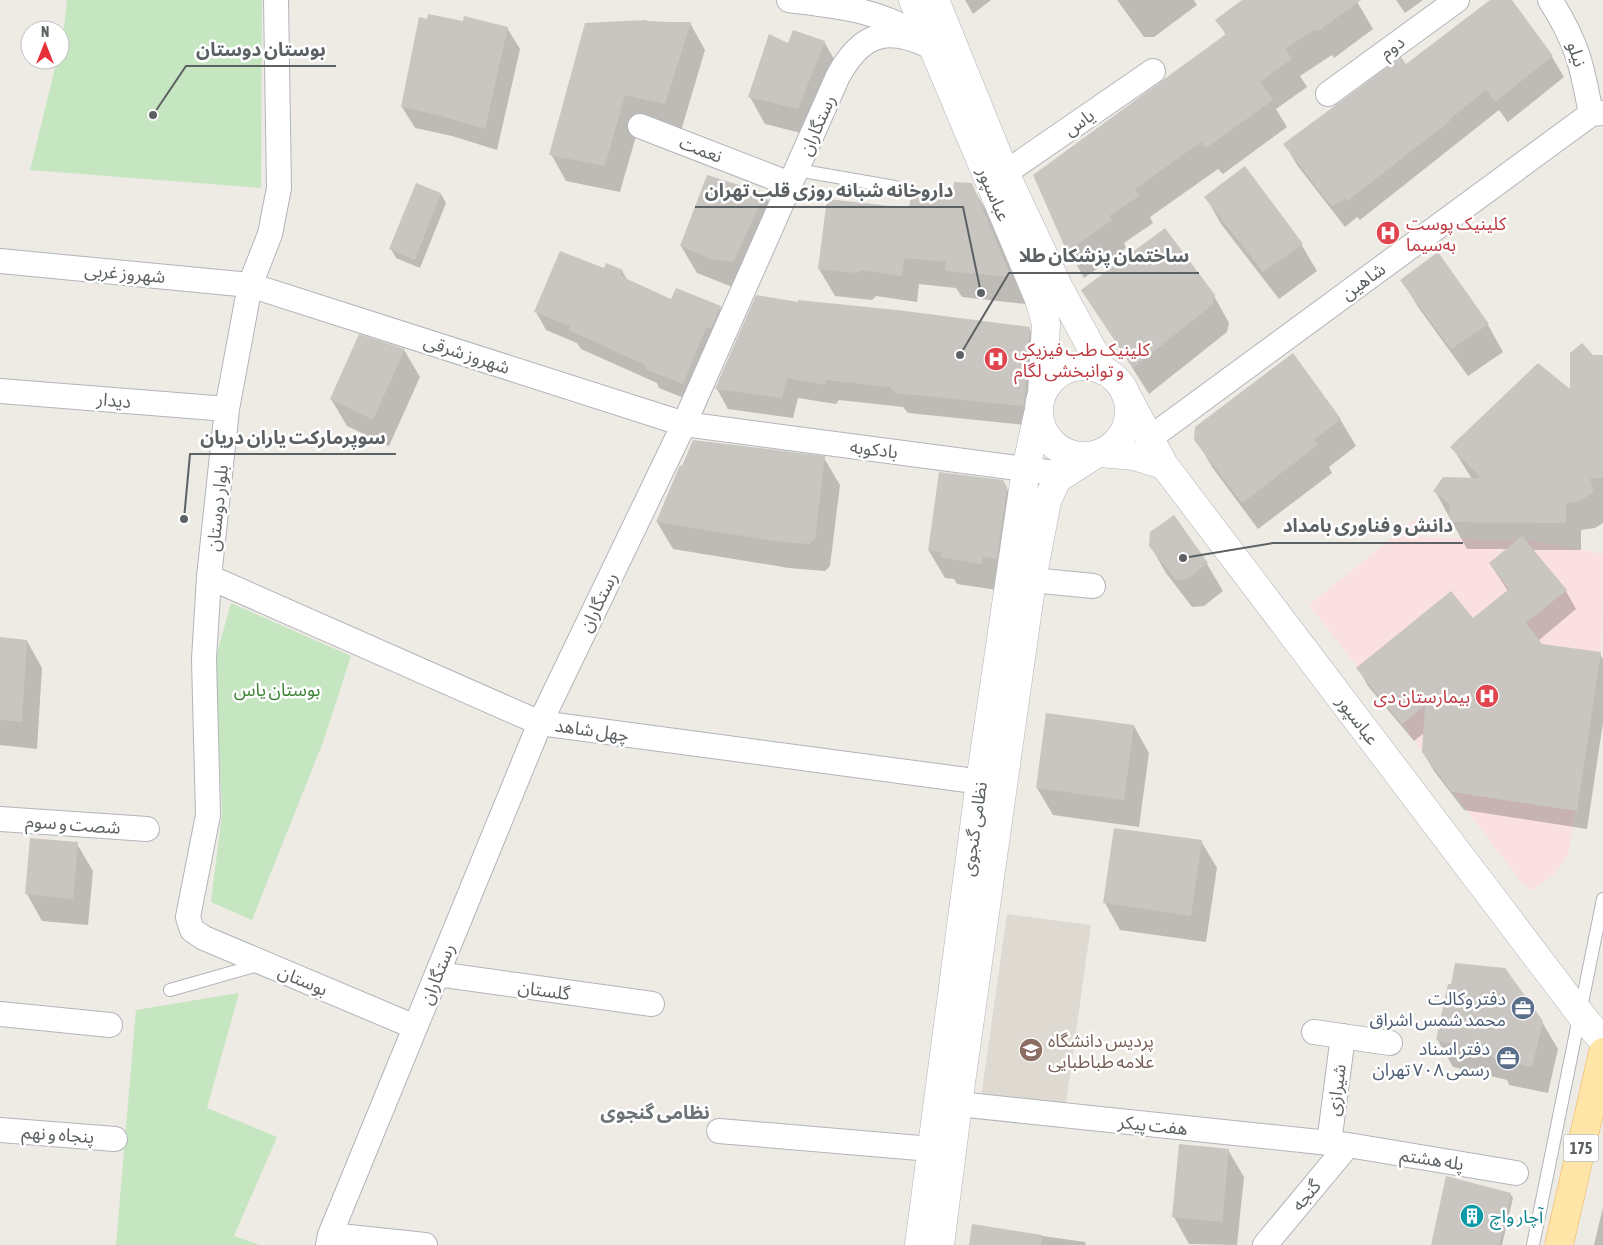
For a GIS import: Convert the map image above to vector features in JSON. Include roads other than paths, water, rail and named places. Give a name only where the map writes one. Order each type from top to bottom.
[{"type":"main road","name":"عباسپور","points":[[913,0],[930,48],[1039,299],[1046,324],[1040,404]]},
{"type":"main road","name":"عباسپور","points":[[935,0],[1005,172],[1059,288],[1104,371]]},
{"type":"main road","points":[[1097,455],[1114,446],[1123,434],[1128,421],[1129,406],[1124,392],[1116,380],[1104,371],[1093,367],[1080,366],[1068,369],[1057,375],[1040,404],[1041,427],[1047,438],[1056,448],[1074,455],[1134,456],[1164,465]]},
{"type":"main road","name":"عباسپور","points":[[1124,392],[1164,465],[1581,1015],[1603,1041]]},
{"type":"main road","name":"نظامی گنجوی","points":[[919,1245],[942,1150],[992,784],[1026,469],[1040,404]]},
{"type":"main road","name":"نظامی گنجوی","points":[[992,784],[1047,502],[1057,479],[1097,455]]},
{"type":"main road","name":"175","points":[[1559,1245],[1595,1122],[1603,1052]]},
{"type":"main road","name":"نظامی گنجوی","points":[[940,1245],[942,1150]]},
{"type":"street","name":"بلوار دوستان","points":[[192,930],[188,917],[208,815],[204,659],[209,577],[228,410],[250,285],[270,234],[279,188],[276,0]]},
{"type":"street","points":[[789,0],[851,9],[886,19],[912,32],[930,48]]},
{"type":"street","name":"دوم","points":[[1328,94],[1457,0]]},
{"type":"street","name":"نیلو","points":[[1550,0],[1577,48],[1597,114]]},
{"type":"street","name":"رستگاران","points":[[329,1240],[540,723],[684,424],[838,76],[848,58],[859,46],[870,39],[886,35],[909,37],[930,48]]},
{"type":"street","name":"یاس","points":[[1005,172],[1153,72]]},
{"type":"street","name":"شاهین","points":[[1150,438],[1597,114]]},
{"type":"street","name":"نعمت","points":[[640,126],[794,177]]},
{"type":"street","name":"شهروز غربی","points":[[0,261],[250,285]]},
{"type":"street","name":"شهروز شرقی","points":[[250,285],[684,424]]},
{"type":"street","name":"دیدار","points":[[0,391],[228,410]]},
{"type":"street","name":"بادکوبه","points":[[684,424],[1063,474]]},
{"type":"street","name":"چهل شاهد","points":[[209,577],[540,723],[992,784]]},
{"type":"street","points":[[1032,580],[1093,586]]},
{"type":"street","name":"شصت و سوم","points":[[0,819],[147,829]]},
{"type":"street","name":"بوستان","points":[[192,930],[204,938],[415,1027]]},
{"type":"street","name":"گلستان","points":[[437,974],[652,1004]]},
{"type":"street","points":[[0,1014],[110,1025]]},
{"type":"street","points":[[1314,1032],[1390,1043]]},
{"type":"street","name":"شیرازی","points":[[1338,1144],[1343,1036]]},
{"type":"street","name":"هفت پیکر","points":[[948,1104],[1338,1144]]},
{"type":"street","name":"پنجاه و نهم","points":[[0,1130],[115,1139]]},
{"type":"street","points":[[719,1131],[942,1150]]},
{"type":"street","name":"پله هشتم","points":[[1338,1144],[1516,1173]]},
{"type":"street","name":"گنجه","points":[[1272,1244],[1338,1144]]},
{"type":"street","points":[[329,1240],[425,1245]]},
{"type":"lane","points":[[794,177],[895,186]]},
{"type":"lane","points":[[1533,1245],[1603,899]]},
{"type":"lane","points":[[170,990],[263,963]]},
{"type":"place","name":"بوستان دوستان","points":[[153,115]]},
{"type":"place","name":"کلینیک پوست به‌سیما","points":[[1388,233]]},
{"type":"place","name":"داروخانه شبانه روزی قلب تهران","points":[[981,293]]},
{"type":"place","name":"ساختمان پزشکان طلا","points":[[960,355]]},
{"type":"place","name":"کلینیک طب فیزیکی و توانبخشی لگام","points":[[996,359]]},
{"type":"place","name":"سوپرمارکت یاران دریان","points":[[184,519]]},
{"type":"place","name":"دانش و فناوری بامداد","points":[[1183,558]]},
{"type":"place","name":"بیمارستان دی","points":[[1487,696]]},
{"type":"place","name":"دفتر وکالت محمد شمس اشراق","points":[[1523,1008]]},
{"type":"place","name":"پردیس دانشگاه علامه طباطبایی","points":[[1031,1050]]},
{"type":"place","name":"دفتر اسناد رسمی ۷۰۸ تهران","points":[[1508,1058]]},
{"type":"place","name":"آچار واچ","points":[[1472,1216]]},
{"type":"district","name":"نظامی گنجوی","points":[[655,1112]]},
{"type":"park label","name":"بوستان یاس","points":[[277,689]]}]
